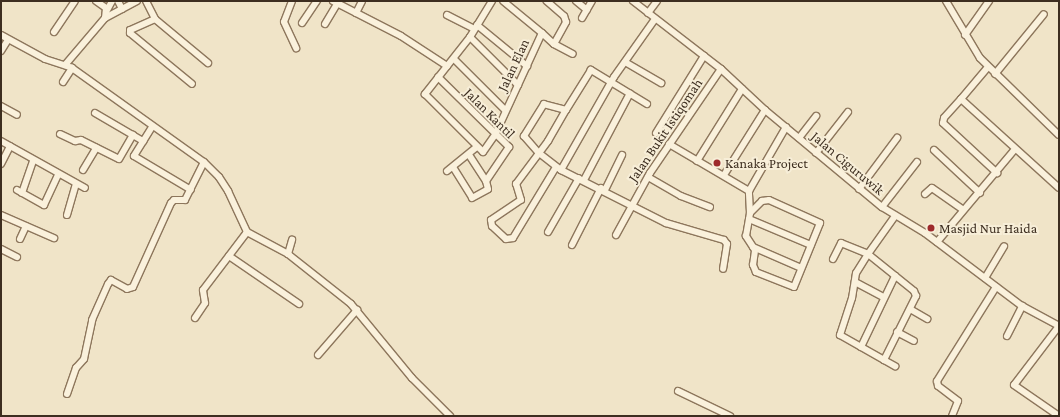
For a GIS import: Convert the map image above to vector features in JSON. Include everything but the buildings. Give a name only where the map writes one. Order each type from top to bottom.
[{"type":"street","points":[[54,32],[75,1]]},
{"type":"street","points":[[96,1],[104,7],[106,15]]},
{"type":"street","points":[[63,82],[68,66],[106,15],[112,1]]},
{"type":"street","points":[[118,1],[122,9]]},
{"type":"street","points":[[106,15],[137,1]]},
{"type":"street","points":[[146,1],[155,19],[208,63]]},
{"type":"street","points":[[292,1],[284,22],[296,48]]},
{"type":"street","points":[[302,22],[317,1]]},
{"type":"street","points":[[356,14],[362,1]]},
{"type":"street","points":[[480,150],[425,94],[470,37],[492,1]]},
{"type":"street","name":"Jalan Elan","points":[[486,181],[488,189],[472,198],[450,169],[469,155],[480,150],[495,135],[505,110],[542,33],[503,1]]},
{"type":"street","points":[[547,1],[566,19],[564,28],[554,44]]},
{"type":"street","points":[[576,1],[587,10]]},
{"type":"street","points":[[582,18],[592,1]]},
{"type":"street","name":"Jalan Ciguruwik","points":[[634,1],[656,20],[721,69],[765,110],[800,138],[816,154],[858,189],[895,216],[938,242],[1022,306],[1059,326]]},
{"type":"street","points":[[648,13],[657,1]]},
{"type":"street","points":[[946,1],[965,35],[988,67],[1059,134]]},
{"type":"street","points":[[965,35],[989,1]]},
{"type":"street","points":[[326,24],[335,2],[401,36],[448,66]]},
{"type":"street","points":[[447,14],[475,27],[527,66]]},
{"type":"street","points":[[995,74],[1044,14]]},
{"type":"street","points":[[155,19],[130,30],[130,33],[192,84]]},
{"type":"street","points":[[647,104],[610,83],[590,70],[539,153],[516,184],[521,200],[491,220],[492,226],[510,240],[559,168],[610,83],[656,20]]},
{"type":"street","points":[[542,33],[554,44],[574,54]]},
{"type":"street","points":[[1,35],[44,59],[68,66],[152,127],[204,162],[219,177],[228,191],[247,232],[288,254],[331,286],[357,310],[412,378],[450,416]]},
{"type":"street","points":[[470,37],[518,85]]},
{"type":"street","points":[[1,51],[8,40]]},
{"type":"street","points":[[656,133],[704,56]]},
{"type":"street","points":[[454,59],[505,110]]},
{"type":"street","points":[[625,62],[661,83]]},
{"type":"street","points":[[988,67],[944,118],[943,123],[997,173]]},
{"type":"street","name":"Jalan Bukit Istiqomah","points":[[616,235],[630,204],[721,69]]},
{"type":"street","name":"Jalan Kantil","points":[[438,77],[495,135],[508,146],[509,151],[486,181]]},
{"type":"street","points":[[697,161],[742,89]]},
{"type":"street","points":[[548,232],[581,179],[630,93]]},
{"type":"street","points":[[961,99],[1059,188]]},
{"type":"street","points":[[566,110],[544,104],[524,133],[526,140],[539,153],[559,168],[603,189],[666,223],[724,240],[727,244],[723,269]]},
{"type":"street","points":[[1,106],[17,115]]},
{"type":"street","points":[[724,175],[765,110]]},
{"type":"street","points":[[816,154],[848,112]]},
{"type":"street","points":[[95,113],[143,141]]},
{"type":"street","points":[[800,138],[816,116]]},
{"type":"street","points":[[152,127],[134,156],[191,190]]},
{"type":"street","points":[[786,127],[749,191],[750,216],[746,239],[753,247],[801,268]]},
{"type":"street","points":[[60,134],[75,141],[81,140],[119,159],[133,135]]},
{"type":"street","points":[[858,189],[897,138]]},
{"type":"street","points":[[1,141],[58,175],[86,188]]},
{"type":"street","points":[[669,144],[749,191]]},
{"type":"street","points":[[1,164],[10,146]]},
{"type":"street","points":[[83,170],[96,148]]},
{"type":"street","points":[[938,242],[963,210],[997,173],[1015,149]]},
{"type":"street","points":[[934,150],[980,192]]},
{"type":"street","points":[[469,155],[486,181]]},
{"type":"street","points":[[572,245],[622,155]]},
{"type":"street","points":[[33,161],[19,191],[44,205],[58,175]]},
{"type":"street","points":[[67,394],[76,368],[84,359],[92,320],[108,284],[111,280],[127,289],[133,287],[171,203],[174,200],[185,200],[204,162]]},
{"type":"street","points":[[882,207],[917,162]]},
{"type":"street","points":[[648,177],[681,196],[710,207]]},
{"type":"street","points":[[67,215],[76,184]]},
{"type":"street","points":[[925,194],[932,188],[963,210]]},
{"type":"street","points":[[750,216],[762,201],[769,200],[819,222],[821,225],[793,287],[759,274],[753,267],[753,247]]},
{"type":"street","points":[[1,216],[54,238]]},
{"type":"street","points":[[750,216],[811,245]]},
{"type":"street","points":[[895,216],[856,273],[855,282],[840,333],[841,337],[895,366]]},
{"type":"street","points":[[20,239],[26,226]]},
{"type":"street","points":[[195,318],[205,304],[203,290],[247,232]]},
{"type":"street","points":[[288,254],[292,240]]},
{"type":"street","points":[[833,259],[841,243],[868,254],[916,294],[884,360]]},
{"type":"street","points":[[985,278],[1004,246]]},
{"type":"street","points":[[1,249],[17,257]]},
{"type":"street","points":[[229,256],[299,304]]},
{"type":"street","points":[[861,347],[883,297],[895,276]]},
{"type":"street","points":[[855,282],[883,297]]},
{"type":"street","points":[[952,416],[958,402],[938,386],[937,380],[996,287]]},
{"type":"street","points":[[1007,336],[1022,306]]},
{"type":"street","points":[[910,309],[927,319]]},
{"type":"street","points":[[318,355],[357,310]]},
{"type":"street","points":[[1059,326],[1014,385],[1059,416]]},
{"type":"street","points":[[897,332],[914,341]]},
{"type":"street","points":[[678,391],[730,416]]},
{"type":"place","name":"Kanaka Project","points":[[717,163]]},
{"type":"place","name":"Masjid Nur Haida","points":[[931,228]]}]
